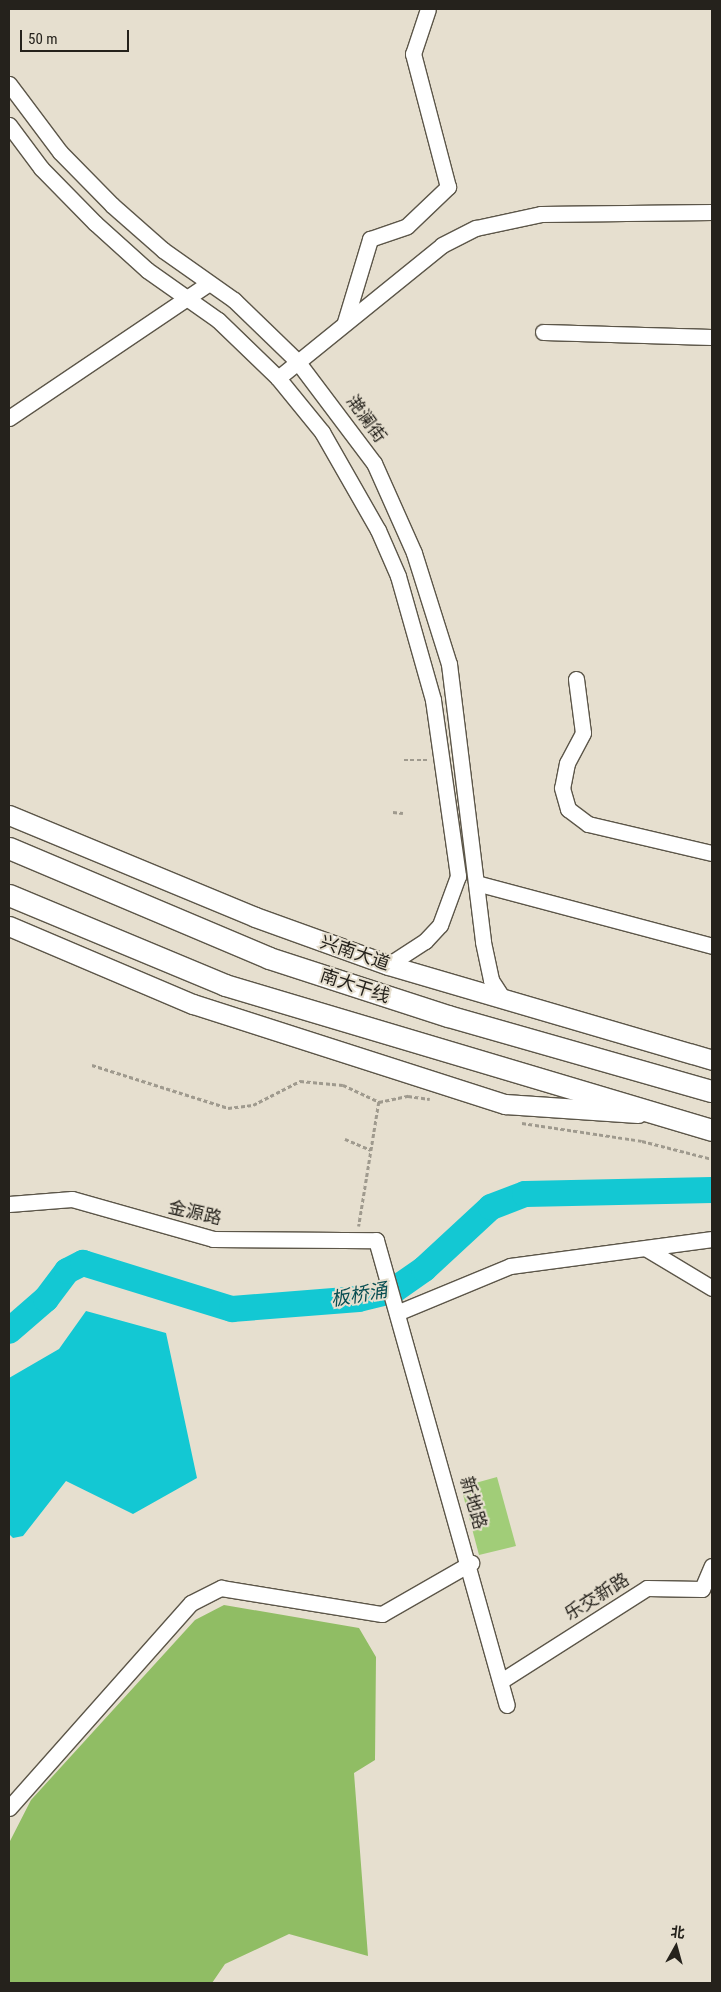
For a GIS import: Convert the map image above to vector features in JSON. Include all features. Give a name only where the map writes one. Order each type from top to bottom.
[{"type":"highway","name":"南大干线","points":[[9,848],[269,958],[658,1077],[712,1091]]},
{"type":"highway","points":[[9,895],[225,985],[651,1114],[712,1130]]},
{"type":"main road","name":"兴南大道","points":[[9,815],[255,917],[388,965],[660,1047],[712,1060]]},
{"type":"main road","points":[[9,926],[193,1004],[505,1104],[651,1114]]},
{"type":"street","points":[[345,322],[370,239],[407,226],[448,187],[414,54],[428,9]]},
{"type":"street","name":"滟澜街","points":[[9,84],[60,152],[112,205],[209,283],[297,361],[374,463],[403,524],[449,664],[486,960],[491,980],[504,1000]]},
{"type":"street","points":[[9,126],[41,168],[95,224],[218,320],[278,378],[322,432],[354,484],[398,576],[433,700],[442,778],[458,876],[449,908],[425,941],[388,965]]},
{"type":"street","points":[[278,378],[442,245],[476,228],[541,214],[712,212]]},
{"type":"street","points":[[9,418],[209,283]]},
{"type":"street","points":[[543,332],[712,337]]},
{"type":"street","points":[[411,624],[434,616]]},
{"type":"street","points":[[576,679],[583,733],[567,763],[562,788],[568,809],[588,824],[712,854]]},
{"type":"street","points":[[442,778],[462,775]]},
{"type":"street","points":[[476,884],[712,946]]},
{"type":"street","name":"金源路","points":[[9,1204],[72,1199],[213,1239],[376,1240]]},
{"type":"street","points":[[399,1312],[510,1266],[712,1239]]},
{"type":"street","name":"新地路","points":[[376,1240],[399,1312],[471,1563],[507,1705]]},
{"type":"street","points":[[647,1249],[712,1288]]},
{"type":"street","points":[[9,1808],[191,1603],[222,1588],[382,1614],[471,1563]]},
{"type":"street","name":"乐交新路","points":[[501,1681],[647,1588],[702,1589],[712,1566]]},
{"type":"path","points":[[404,760],[441,761]]},
{"type":"path","points":[[393,812],[403,813]]},
{"type":"path","points":[[92,1065],[228,1108],[253,1105],[300,1081],[343,1085],[379,1102],[408,1096],[434,1099]]},
{"type":"path","points":[[357,1240],[379,1102]]},
{"type":"path","points":[[511,1121],[642,1141],[712,1160]]},
{"type":"path","points":[[345,1139],[371,1150]]},
{"type":"green space","points":[[497,1477],[516,1546],[479,1555],[461,1487]]},
{"type":"green space","points":[[224,1605],[359,1628],[376,1657],[375,1760],[354,1773],[368,1956],[289,1934],[225,1964],[212,1983],[9,1983],[9,1843],[31,1800],[195,1620]]},
{"type":"water","points":[[86,1311],[166,1333],[197,1478],[133,1514],[66,1481],[23,1536],[13,1538],[9,1534],[9,1378],[59,1349]]},
{"type":"waterway","name":"板桥涌","points":[[9,1331],[46,1299],[67,1271],[83,1263],[232,1309],[359,1299],[394,1290],[424,1269],[491,1207],[525,1194],[712,1190]]}]
